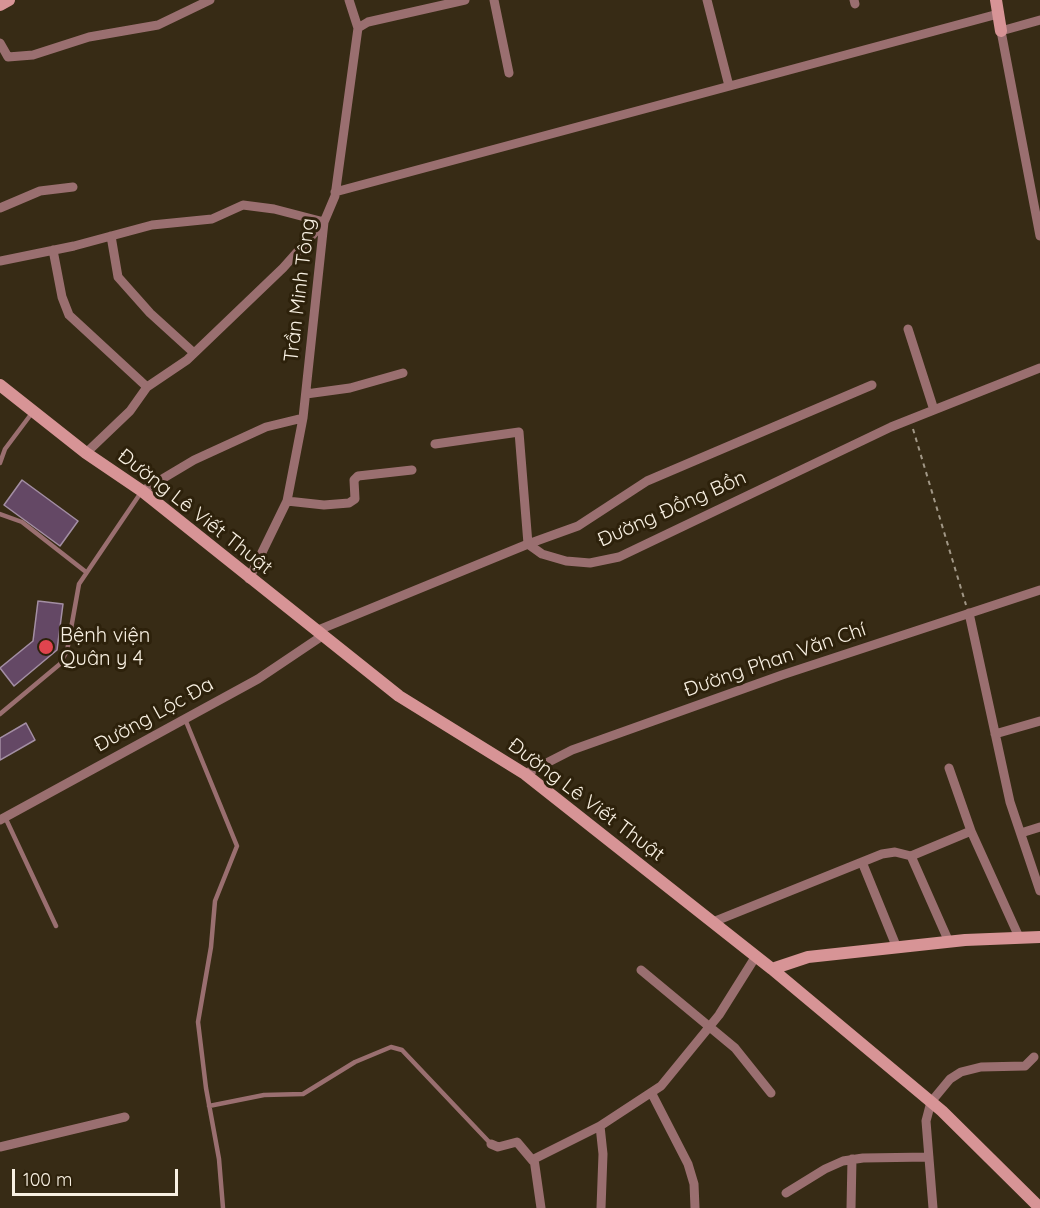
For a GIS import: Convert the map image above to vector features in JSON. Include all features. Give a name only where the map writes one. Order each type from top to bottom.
[{"type":"main road","points":[[0,5],[9,0]]},
{"type":"main road","points":[[996,0],[1001,31]]},
{"type":"main road","name":"Đường Lê Viết Thuật","points":[[0,386],[86,453],[142,491],[249,579],[399,696],[525,774],[713,922],[931,1102],[1040,1208]]},
{"type":"main road","points":[[772,969],[808,957],[949,942],[1040,936]]},
{"type":"street","points":[[0,43],[8,57],[33,55],[89,37],[158,25],[210,0]]},
{"type":"street","name":"Trần Minh Tông","points":[[249,579],[287,501],[303,418],[324,222],[335,192],[358,28],[349,0]]},
{"type":"street","points":[[358,28],[368,22],[446,2],[465,0]]},
{"type":"street","points":[[494,0],[509,73]]},
{"type":"street","points":[[707,0],[729,86]]},
{"type":"street","points":[[335,192],[998,14]]},
{"type":"street","points":[[1040,20],[1001,31],[1040,236]]},
{"type":"street","points":[[0,208],[40,191],[73,187]]},
{"type":"street","points":[[0,261],[152,225],[212,219],[243,206],[274,209],[324,222],[282,268],[194,353],[147,387],[130,411],[86,453]]},
{"type":"street","points":[[111,236],[118,277],[150,313],[194,353]]},
{"type":"street","points":[[53,250],[62,297],[69,315],[147,387]]},
{"type":"street","points":[[908,329],[934,410]]},
{"type":"street","name":"Đường Đồng Bồn","points":[[528,544],[542,554],[566,561],[590,563],[614,559],[891,427],[1040,368]]},
{"type":"street","points":[[306,394],[350,388],[403,373]]},
{"type":"street","points":[[319,633],[528,544],[578,526],[647,481],[872,385]]},
{"type":"street","points":[[142,491],[194,460],[266,427],[303,418]]},
{"type":"street","points":[[435,444],[519,432],[528,544]]},
{"type":"street","points":[[287,501],[324,505],[349,503],[355,500],[354,480],[358,476],[412,470]]},
{"type":"street","name":"Đường Phan Văn Chí","points":[[525,774],[572,750],[1040,590]]},
{"type":"street","points":[[969,613],[1010,802],[1040,891]]},
{"type":"street","name":"Đường Lộc Đa","points":[[3,818],[258,679],[319,633]]},
{"type":"street","points":[[995,734],[1040,722]]},
{"type":"street","points":[[949,768],[971,831],[1019,937]]},
{"type":"street","points":[[1021,833],[1040,827]]},
{"type":"street","points":[[713,922],[886,852],[911,855],[971,831]]},
{"type":"street","points":[[911,855],[949,942]]},
{"type":"street","points":[[862,862],[892,929],[897,948]]},
{"type":"street","points":[[533,1161],[537,1156],[600,1126],[652,1094],[710,1026],[756,956]]},
{"type":"street","points":[[641,970],[710,1026],[746,1060],[771,1094]]},
{"type":"street","points":[[933,1208],[926,1121],[931,1102],[950,1079],[961,1072],[981,1066],[1025,1066],[1034,1057]]},
{"type":"street","points":[[652,1094],[688,1164],[694,1184],[695,1208]]},
{"type":"street","points":[[0,1147],[125,1117]]},
{"type":"street","points":[[600,1126],[603,1154],[601,1208]]},
{"type":"street","points":[[491,1144],[498,1147],[517,1142],[533,1161],[541,1208]]},
{"type":"street","points":[[786,1193],[829,1166],[852,1159],[929,1157]]},
{"type":"street","points":[[851,1208],[852,1159]]},
{"type":"lane","points":[[0,463],[6,449],[33,411]]},
{"type":"lane","points":[[0,445],[6,449]]},
{"type":"lane","points":[[0,714],[56,668],[64,657],[75,596],[86,572],[142,491]]},
{"type":"lane","points":[[0,514],[22,522],[86,572]]},
{"type":"lane","points":[[185,719],[237,846],[217,893],[211,946],[199,1014],[209,1106],[219,1160],[223,1208]]},
{"type":"lane","points":[[3,818],[56,926]]},
{"type":"lane","points":[[209,1106],[264,1095],[303,1094],[355,1062],[391,1047],[402,1050],[491,1144]]},
{"type":"path","points":[[911,421],[969,613]]},
{"type":"building","points":[[22,480],[78,521],[60,546],[4,505]]},
{"type":"building","points":[[38,601],[63,604],[57,650],[14,686],[0,668],[33,641]]},
{"type":"building","points":[[26,723],[35,740],[0,760],[0,738]]},
{"type":"place","name":"Bệnh viện Quân y 4","points":[[46,647]]}]
